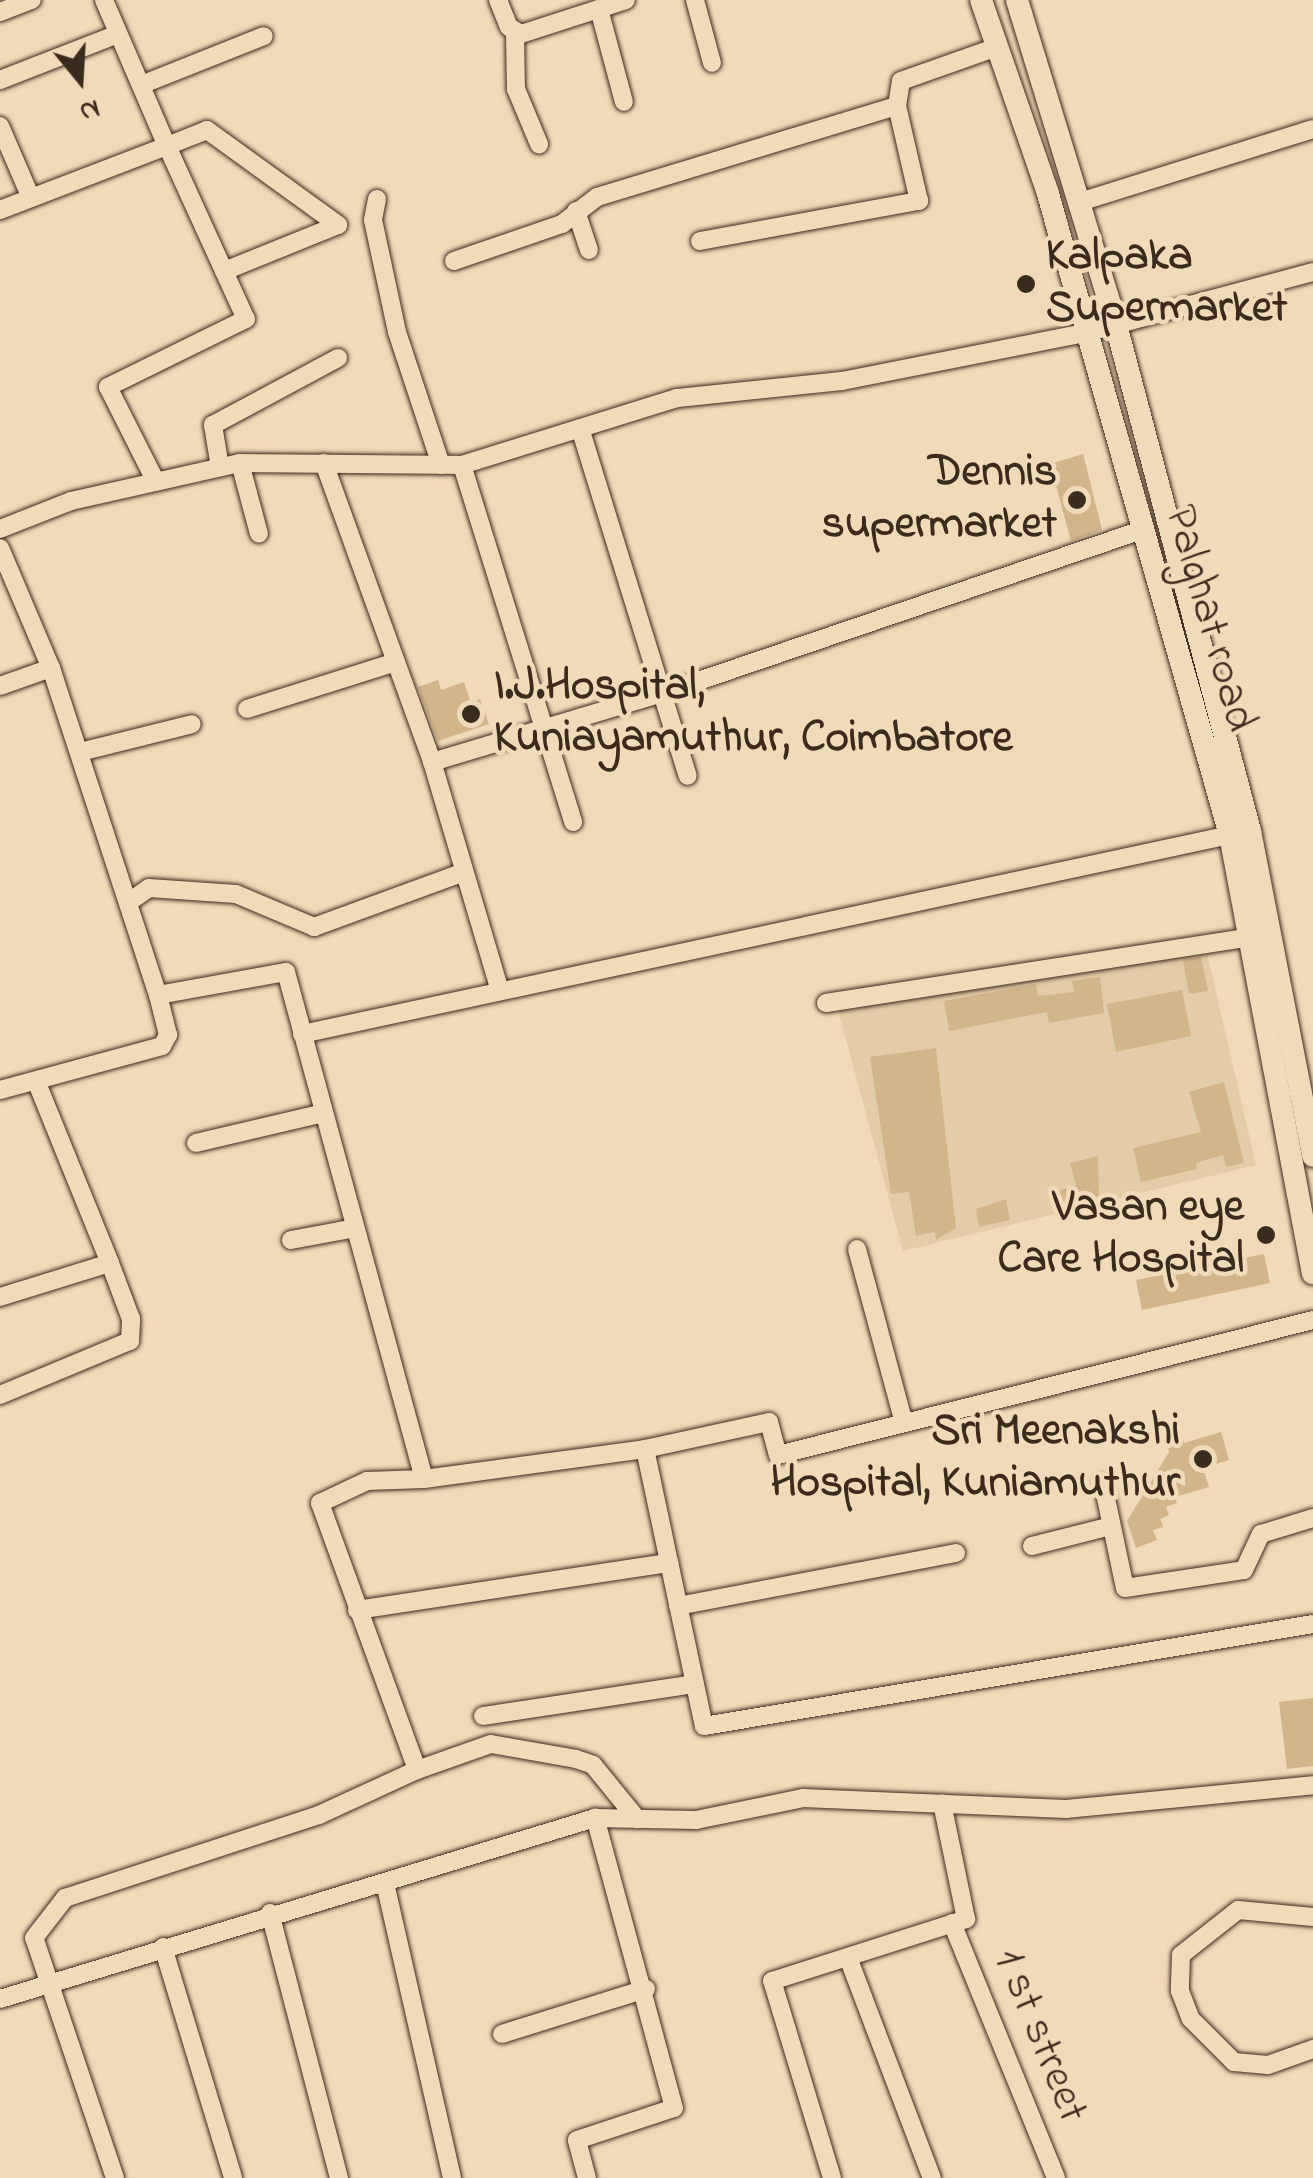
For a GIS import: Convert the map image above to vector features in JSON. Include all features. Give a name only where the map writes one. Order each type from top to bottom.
[{"type":"main road","name":"Palghat road","points":[[980,0],[1089,332],[1140,530],[1230,835],[1307,1201],[1313,1273]]},
{"type":"main road","name":"Palghat road","points":[[1017,0],[1114,321],[1272,922],[1313,1156]]},
{"type":"street","points":[[0,12],[32,0]]},
{"type":"street","points":[[104,0],[246,319],[108,386],[156,482]]},
{"type":"street","points":[[498,0],[514,34],[516,89],[539,144]]},
{"type":"street","points":[[514,34],[626,0]]},
{"type":"street","points":[[694,0],[712,62]]},
{"type":"street","points":[[599,9],[624,102]]},
{"type":"street","points":[[0,80],[118,34]]},
{"type":"street","points":[[141,86],[264,36]]},
{"type":"street","points":[[700,241],[919,200],[896,106],[901,81],[997,47]]},
{"type":"street","points":[[454,261],[562,224],[597,197],[896,106]]},
{"type":"street","points":[[1080,202],[1313,129]]},
{"type":"street","points":[[0,210],[207,130],[338,224],[224,272]]},
{"type":"street","points":[[2,134],[32,198]]},
{"type":"street","points":[[377,199],[373,220],[397,332],[441,464]]},
{"type":"street","points":[[576,211],[589,250]]},
{"type":"street","points":[[1,525],[71,500],[240,463],[462,465],[677,398],[842,381],[1089,332],[1114,321],[1313,272]]},
{"type":"street","points":[[220,467],[213,426],[338,358]]},
{"type":"street","points":[[580,428],[666,692],[688,776]]},
{"type":"street","points":[[240,463],[259,534]]},
{"type":"street","points":[[324,464],[432,762],[500,990]]},
{"type":"street","points":[[462,465],[573,822]]},
{"type":"street","points":[[432,762],[666,692],[1140,530]]},
{"type":"street","points":[[0,548],[51,668],[129,902],[168,1034],[162,1046],[0,1090]]},
{"type":"street","points":[[247,709],[396,662]]},
{"type":"street","points":[[0,686],[51,668]]},
{"type":"street","points":[[80,752],[192,724]]},
{"type":"street","points":[[302,1034],[1230,835]]},
{"type":"street","points":[[129,902],[149,888],[236,894],[314,927],[464,872]]},
{"type":"street","points":[[826,1003],[1251,937]]},
{"type":"street","points":[[158,995],[286,972],[424,1479]]},
{"type":"street","points":[[0,1395],[130,1341],[131,1319],[36,1081]]},
{"type":"street","points":[[196,1142],[324,1113]]},
{"type":"street","points":[[291,1240],[355,1228]]},
{"type":"street","points":[[857,1249],[904,1423]]},
{"type":"street","points":[[0,1298],[110,1263]]},
{"type":"street","points":[[417,1770],[320,1502],[368,1481],[424,1479],[645,1449],[769,1422],[778,1455],[1313,1320]]},
{"type":"street","points":[[645,1449],[704,1726],[1313,1624]]},
{"type":"street","points":[[1103,1484],[1125,1588],[1244,1570],[1260,1534],[1313,1518]]},
{"type":"street","points":[[1032,1546],[1110,1526]]},
{"type":"street","points":[[678,1606],[956,1553]]},
{"type":"street","points":[[357,1610],[669,1563]]},
{"type":"street","points":[[483,1716],[696,1684]]},
{"type":"street","points":[[112,2177],[34,1938],[66,1898],[319,1815],[417,1770],[491,1744],[593,1765],[638,1819]]},
{"type":"street","points":[[0,1999],[595,1818],[696,1820],[803,1798],[1066,1809],[1313,1785]]},
{"type":"street","points":[[832,2178],[772,1982],[849,1960],[966,1918],[942,1803]]},
{"type":"street","points":[[588,2178],[577,2140],[674,2108],[646,1989],[595,1818]]},
{"type":"street","points":[[385,1882],[452,2178]]},
{"type":"street","points":[[1313,1916],[1238,1910],[1181,1955],[1180,1991],[1190,2018],[1234,2062],[1268,2064],[1313,2049]]},
{"type":"street","points":[[270,1914],[339,2178]]},
{"type":"street","name":"1 st street","points":[[952,1923],[1056,2178]]},
{"type":"street","points":[[163,1947],[232,2178]]},
{"type":"street","points":[[849,1960],[932,2178]]},
{"type":"street","points":[[502,2034],[646,1989]]},
{"type":"shaded area","points":[[1207,953],[1256,1165],[903,1251],[838,1010]]},
{"type":"building","name":"Dennis supermarket","points":[[1083,454],[1102,530],[1071,541],[1050,464]]},
{"type":"building","points":[[438,680],[441,690],[464,682],[471,703],[480,699],[489,724],[438,741],[418,687]]},
{"type":"building","points":[[1201,957],[1208,991],[1189,994],[1183,960]]},
{"type":"building","points":[[1100,977],[1104,1013],[1049,1023],[1047,1012],[949,1031],[944,1001],[1036,984],[1038,996],[1074,992],[1072,981]]},
{"type":"building","points":[[1182,990],[1191,1036],[1116,1052],[1107,1004]]},
{"type":"building","points":[[936,1048],[956,1228],[936,1240],[935,1232],[916,1236],[909,1192],[891,1194],[870,1057]]},
{"type":"building","points":[[1224,1082],[1244,1163],[1226,1167],[1223,1155],[1196,1163],[1197,1169],[1141,1182],[1133,1148],[1201,1132],[1189,1092]]},
{"type":"building","points":[[1098,1156],[1099,1196],[1053,1208],[1052,1193],[1076,1185],[1070,1163]]},
{"type":"building","points":[[1006,1199],[1010,1220],[979,1227],[976,1209]]},
{"type":"building","points":[[1264,1254],[1270,1283],[1142,1310],[1136,1280]]},
{"type":"building","points":[[1180,1427],[1184,1443],[1221,1432],[1229,1460],[1203,1468],[1209,1487],[1175,1497],[1177,1503],[1166,1507],[1169,1515],[1160,1519],[1163,1527],[1153,1530],[1157,1540],[1136,1548],[1127,1521],[1169,1452],[1164,1432]]},
{"type":"building","points":[[1313,1698],[1313,1766],[1287,1769],[1279,1702]]},
{"type":"place","name":"Kalpaka Supermarket","points":[[1026,284]]},
{"type":"place","name":"Dennis supermarket","points":[[1077,500]]},
{"type":"place","name":"I.J.Hospital, Kuniayamuthur, Coimbatore","points":[[471,714]]},
{"type":"place","name":"Vasan eye Care Hospital","points":[[1266,1235]]},
{"type":"place","name":"Sri Meenakshi Hospital, Kuniamuthur","points":[[1203,1459]]}]
